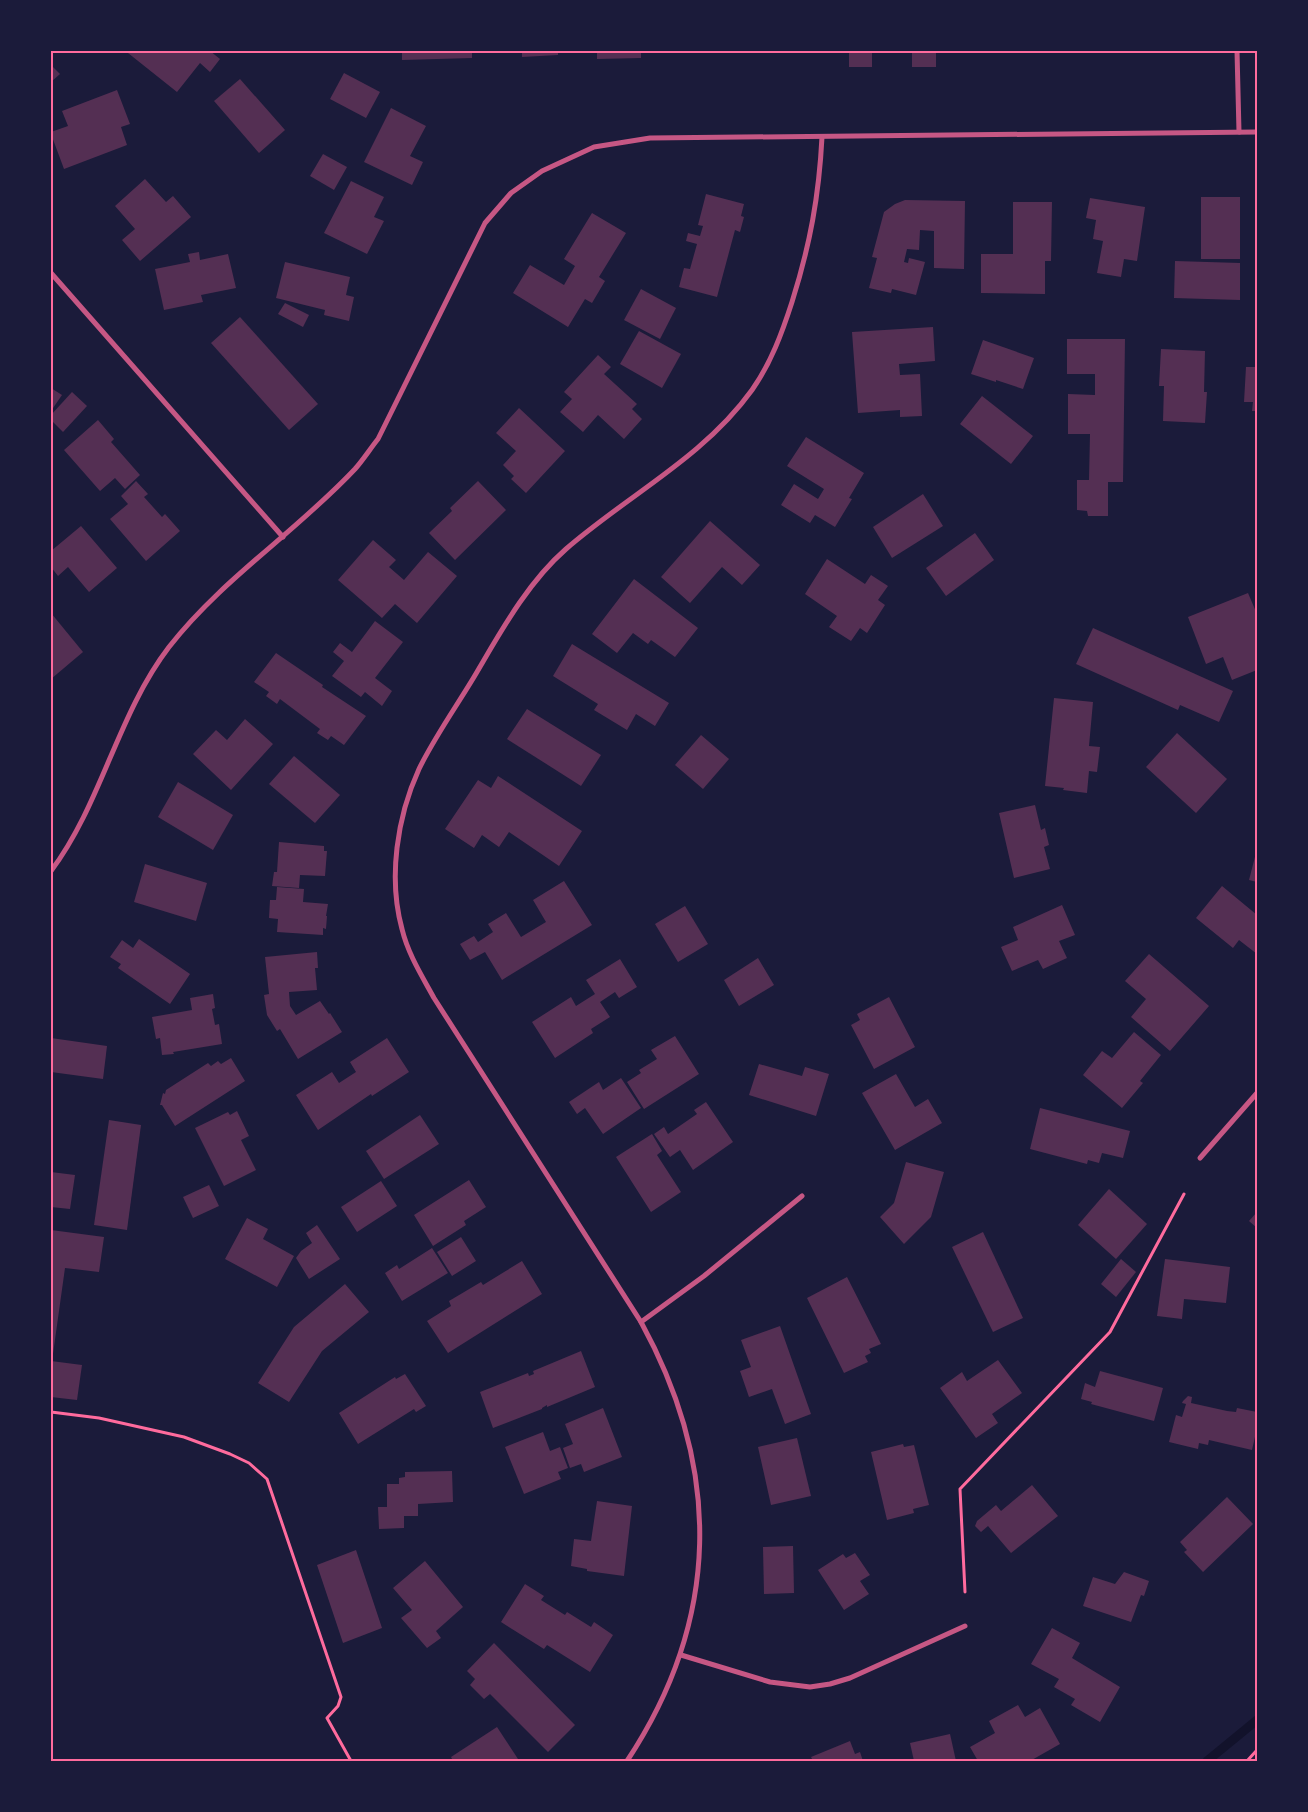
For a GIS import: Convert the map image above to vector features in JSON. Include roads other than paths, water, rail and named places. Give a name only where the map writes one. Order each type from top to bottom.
[{"type":"street","points":[[1237,51],[1239,132]]},
{"type":"street","points":[[51,871],[66,852],[88,811],[142,691],[168,649],[195,615],[214,596],[284,537],[355,469],[378,439],[484,223],[511,193],[542,171],[594,147],[650,138],[1257,132]]},
{"type":"street","points":[[627,1761],[642,1739],[664,1697],[681,1655],[693,1610],[699,1564],[700,1520],[695,1470],[685,1426],[658,1353],[641,1322],[434,998],[414,962],[402,930],[396,901],[399,834],[407,799],[420,768],[503,628],[531,589],[565,550],[711,438],[733,415],[753,389],[770,361],[786,322],[805,260],[814,220],[822,137]]},
{"type":"street","points":[[51,274],[284,537]]},
{"type":"street","points":[[1200,1158],[1257,1093]]},
{"type":"street","points":[[641,1322],[704,1276],[802,1196]]},
{"type":"street","points":[[681,1655],[770,1682],[810,1687],[850,1678],[965,1626]]},
{"type":"waterway","points":[[1207,1761],[1257,1720]]}]
